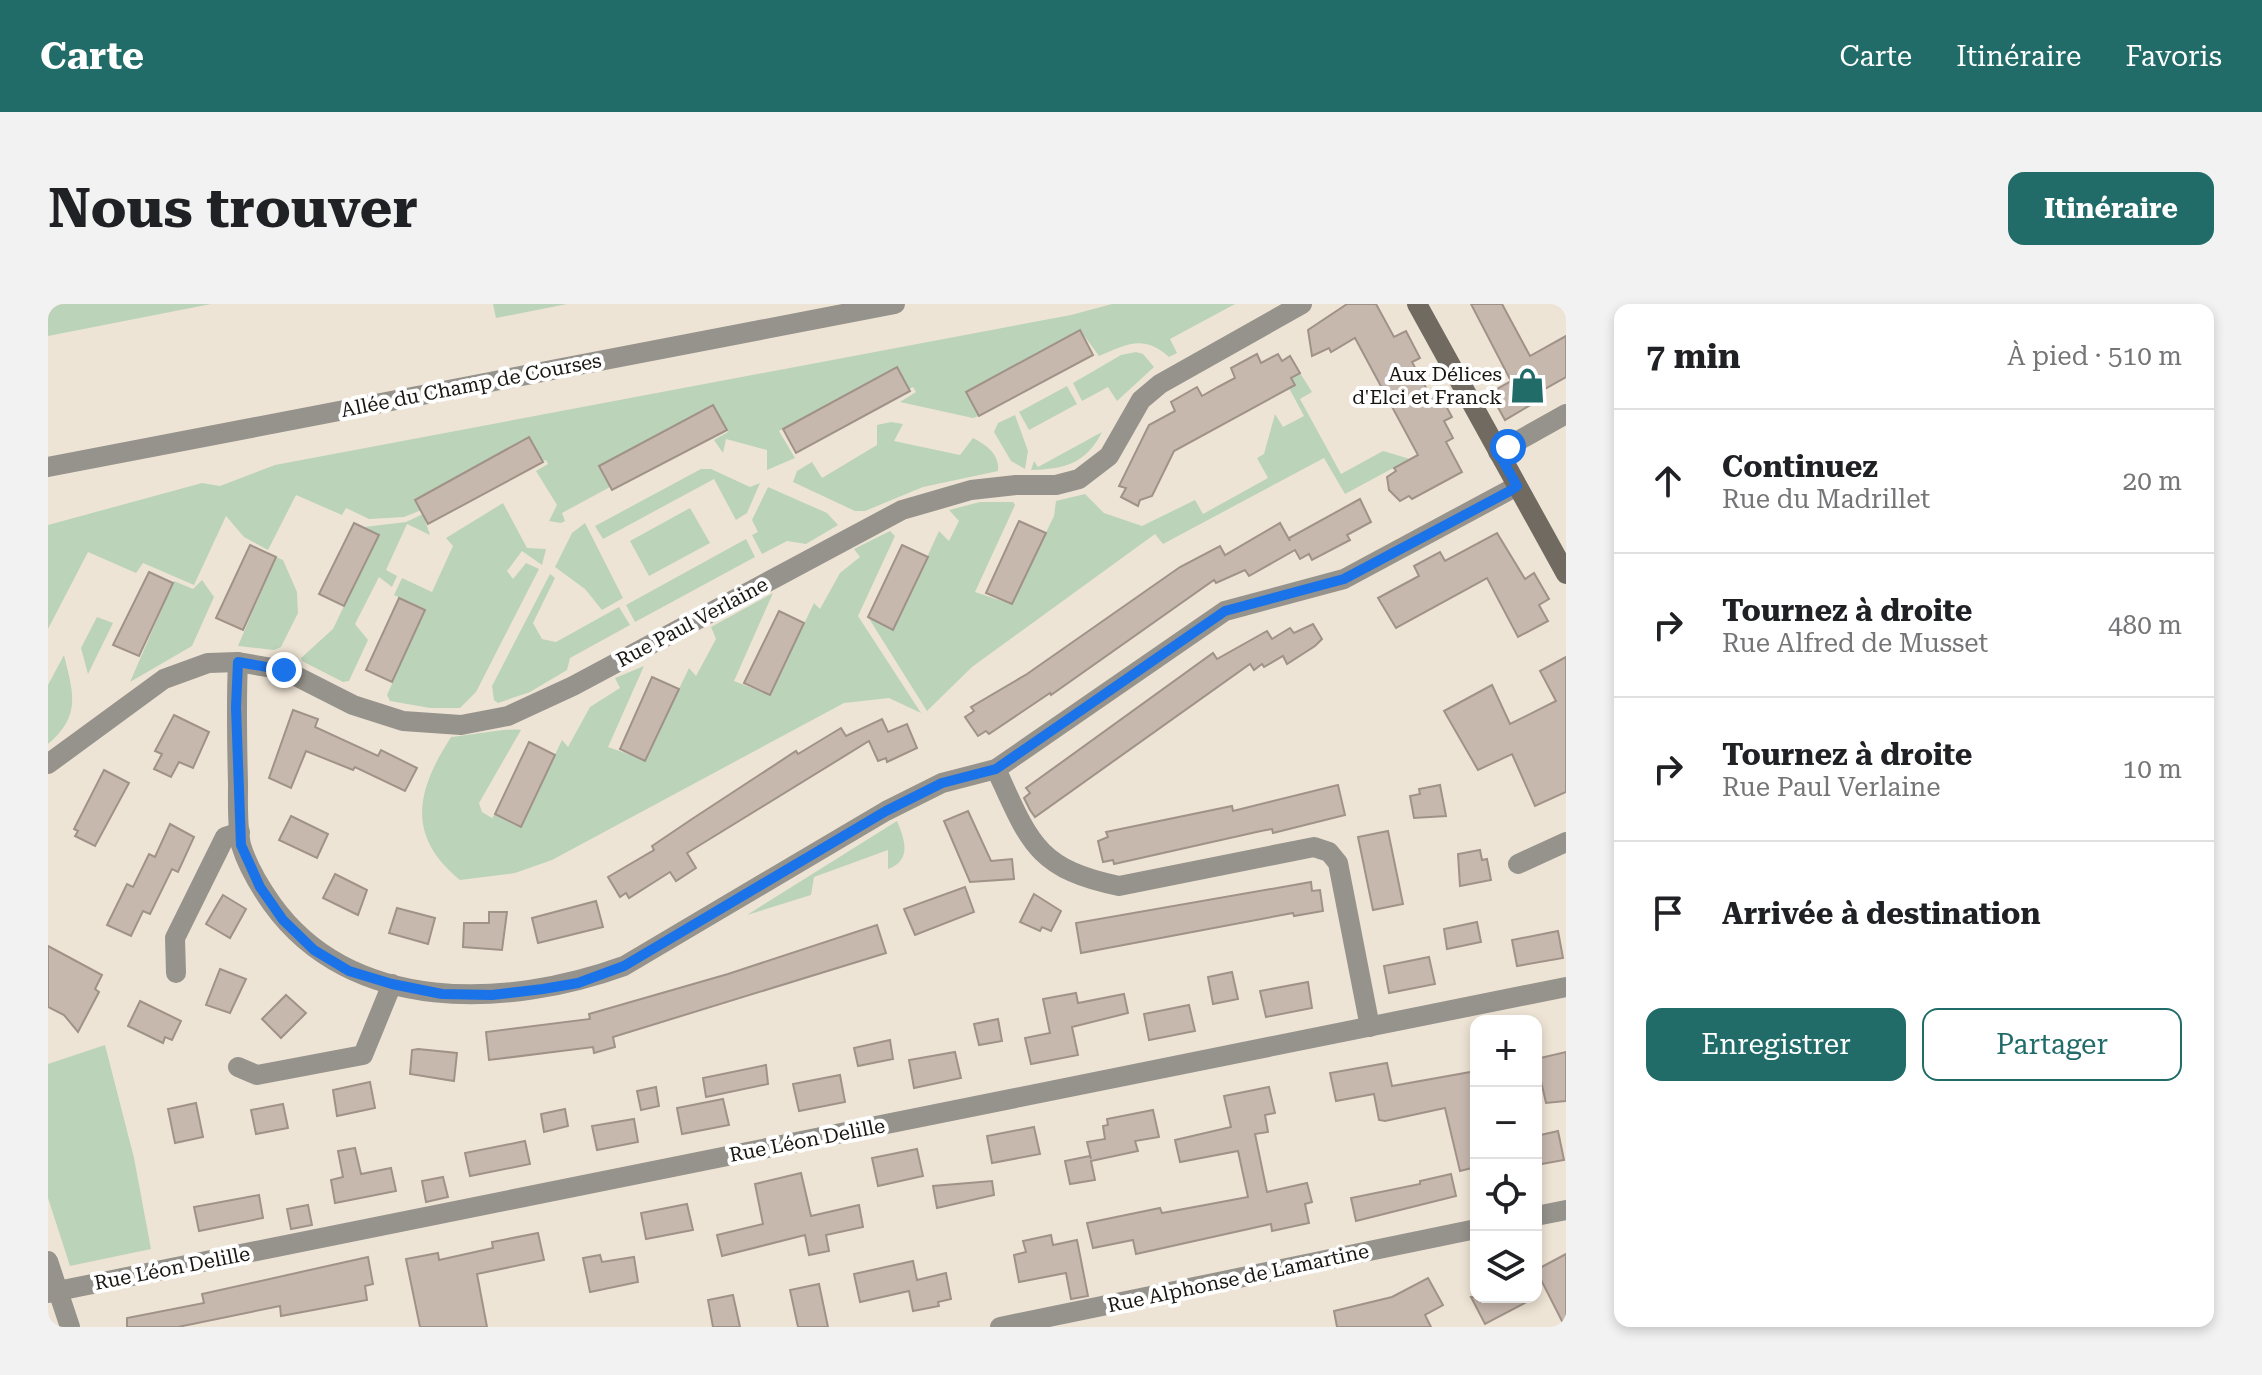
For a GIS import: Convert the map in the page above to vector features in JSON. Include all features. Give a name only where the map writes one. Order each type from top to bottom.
[{"type":"street","name":"Allée du Champ de Courses","points":[[48,467],[895,304]]},
{"type":"street","name":"Rue Paul Verlaine","points":[[48,764],[164,679],[208,663],[238,662],[284,670],[353,705],[403,721],[461,725],[508,716],[573,686],[902,510],[971,490],[1056,485],[1079,479],[1109,456],[1141,400],[1160,384],[1302,304]]},
{"type":"street","points":[[1417,304],[1566,574]]},
{"type":"street","points":[[1498,452],[1566,414]]},
{"type":"street","points":[[238,662],[236,707],[241,845],[260,887],[283,920],[314,950],[349,971],[442,994],[492,995],[578,983],[624,966],[900,804],[942,783],[996,769],[1225,611],[1344,579],[1517,486]]},
{"type":"street","points":[[996,769],[1027,836],[1065,871],[1092,880],[1119,886],[1314,847],[1329,852],[1338,863],[1370,1027]]},
{"type":"street","points":[[176,973],[175,938],[225,837],[240,832]]},
{"type":"street","points":[[1518,864],[1566,842]]},
{"type":"street","points":[[238,1067],[257,1075],[363,1055],[392,984]]},
{"type":"street","name":"Rue Léon Delille","points":[[52,1292],[1566,987]]},
{"type":"street","points":[[1542,1215],[1566,1210]]},
{"type":"street","name":"Rue Alphonse de Lamartine","points":[[1000,1327],[1470,1230]]},
{"type":"street","points":[[48,1261],[52,1292],[70,1327]]},
{"type":"green space","points":[[48,304],[211,304],[48,336]]},
{"type":"green space","points":[[493,304],[567,304],[496,318]]},
{"type":"green space","points":[[1112,304],[1235,304],[1170,339],[1177,353],[1169,357],[1143,343],[1127,345],[1099,356],[1080,330],[966,392],[979,416],[973,418],[900,402],[916,392],[913,387],[909,389],[896,367],[779,431],[795,458],[767,470],[767,450],[726,439],[723,453],[714,440],[728,432],[713,405],[600,465],[610,487],[562,513],[565,521],[561,523],[549,521],[557,505],[536,471],[548,464],[546,460],[404,517],[369,519],[346,508],[342,515],[296,495],[268,550],[244,537],[226,516],[194,585],[143,563],[136,573],[88,552],[48,629],[48,525],[202,483],[220,486],[275,465],[1071,315]]},
{"type":"green space","points":[[1143,354],[1154,367],[1117,401],[1108,387],[1082,401],[1073,383],[1121,355]]},
{"type":"green space","points":[[1300,373],[1312,392],[1300,399],[1341,474],[1383,451],[1410,459],[1345,494],[1324,458],[1163,544],[1155,534],[972,667],[927,711],[868,617],[894,629],[939,531],[949,541],[959,521],[949,510],[980,502],[1013,502],[1015,505],[975,592],[1011,604],[1054,516],[1056,501],[1085,494],[1104,513],[1142,526],[1195,500],[1203,514],[1268,478],[1257,458],[1264,454],[1275,414],[1283,427],[1304,416],[1289,388],[1295,385],[1291,378]]},
{"type":"green space","points":[[1067,386],[1077,404],[1029,430],[1019,412]]},
{"type":"green space","points":[[1015,415],[1028,451],[1025,469],[1011,461],[994,432],[998,423]]},
{"type":"green space","points":[[891,422],[903,424],[894,441],[960,455],[973,438],[994,455],[998,471],[923,487],[865,511],[855,511],[793,482],[797,471],[812,462],[822,478],[877,445],[877,425]]},
{"type":"green space","points":[[1102,432],[1089,451],[1073,463],[1031,470],[1034,461],[1038,467]]},
{"type":"green space","points":[[701,469],[711,469],[750,487],[760,483],[747,513],[736,520],[714,479],[603,539],[595,526]]},
{"type":"green space","points":[[768,487],[827,513],[838,525],[806,544],[787,541],[762,554],[752,535],[758,532],[752,520]]},
{"type":"green space","points":[[503,503],[527,548],[546,549],[542,565],[522,551],[507,571],[513,579],[526,563],[539,569],[476,692],[460,708],[430,708],[390,701],[387,695],[425,610],[394,595],[402,578],[432,592],[453,546],[446,538]]},
{"type":"green space","points":[[690,508],[710,543],[649,576],[630,541]]},
{"type":"green space","points":[[423,514],[430,535],[407,524],[386,570],[397,576],[392,587],[379,577],[355,624],[368,640],[349,681],[343,682],[302,661],[301,658],[333,629],[378,535],[364,527],[406,522]]},
{"type":"green space","points":[[585,523],[623,598],[602,610],[585,589],[555,567],[572,533]]},
{"type":"green space","points":[[890,531],[895,536],[858,616],[921,713],[889,698],[844,703],[552,860],[515,873],[460,880],[442,863],[424,829],[422,812],[430,775],[451,737],[521,730],[479,803],[482,812],[492,818],[495,814],[521,826],[562,740],[568,747],[590,707],[620,688],[615,678],[644,666],[608,747],[645,760],[689,668],[696,676],[716,639],[711,627],[773,593],[734,681],[770,695],[814,603],[820,609],[840,573],[860,557],[854,549]]},
{"type":"green space","points":[[746,539],[755,557],[635,622],[626,605]]},
{"type":"green space","points":[[276,557],[283,560],[297,592],[298,613],[281,647],[274,650],[238,646]]},
{"type":"green space","points":[[550,574],[555,578],[533,623],[542,639],[556,642],[619,607],[630,625],[570,658],[567,670],[530,692],[498,703],[494,700],[492,686]]},
{"type":"green space","points":[[202,580],[214,597],[192,646],[130,682],[174,581],[193,589]]},
{"type":"green space","points":[[97,617],[113,623],[88,674],[81,648]]},
{"type":"green space","points":[[64,655],[72,703],[66,723],[48,744],[48,685]]},
{"type":"green space","points":[[897,821],[904,855],[896,865],[888,869],[888,850],[814,877],[811,895],[747,915]]},
{"type":"green space","points":[[105,1045],[134,1158],[151,1249],[70,1266],[48,1198],[48,1064]]},
{"type":"building","points":[[1347,304],[1376,304],[1394,337],[1406,331],[1420,358],[1412,362],[1430,395],[1438,391],[1452,417],[1444,421],[1453,438],[1446,442],[1462,472],[1412,499],[1409,496],[1400,501],[1389,490],[1387,477],[1396,471],[1394,468],[1418,455],[1355,338],[1331,352],[1329,348],[1312,356],[1308,330]]},
{"type":"building","points":[[1471,304],[1502,304],[1530,356],[1566,336],[1566,377],[1529,398],[1532,404],[1505,420],[1490,393],[1511,381]]},
{"type":"building","points":[[1080,330],[1093,355],[979,416],[966,392]]},
{"type":"building","points":[[1257,354],[1261,363],[1278,354],[1282,361],[1290,356],[1300,373],[1291,378],[1295,385],[1174,451],[1152,496],[1140,500],[1138,506],[1121,497],[1126,488],[1119,486],[1149,425],[1175,411],[1171,402],[1197,387],[1202,396],[1235,378],[1231,368]]},
{"type":"building","points":[[897,367],[910,391],[796,453],[783,429]]},
{"type":"building","points":[[713,405],[727,430],[612,490],[599,466]]},
{"type":"building","points":[[529,437],[543,462],[428,524],[415,500]]},
{"type":"building","points":[[1360,499],[1371,522],[1347,535],[1350,540],[1312,560],[1309,554],[1300,559],[1295,550],[1249,576],[1245,570],[1216,583],[1214,580],[1051,695],[989,734],[986,731],[978,736],[965,717],[974,711],[971,707],[1027,674],[1180,567],[1220,546],[1225,555],[1280,523],[1290,541],[1289,538]]},
{"type":"building","points":[[1019,521],[1046,533],[1012,604],[986,593]]},
{"type":"building","points":[[354,523],[379,535],[344,606],[319,594]]},
{"type":"building","points":[[1497,533],[1525,579],[1534,573],[1549,599],[1539,605],[1548,621],[1518,637],[1487,578],[1396,628],[1378,598],[1419,576],[1414,566],[1440,552],[1445,561]]},
{"type":"building","points":[[250,545],[276,557],[243,630],[216,618]]},
{"type":"building","points":[[902,545],[928,557],[893,630],[868,617]]},
{"type":"building","points":[[149,572],[173,583],[139,656],[113,645]]},
{"type":"building","points":[[399,598],[425,610],[392,682],[366,670]]},
{"type":"building","points":[[779,611],[804,623],[770,695],[744,683]]},
{"type":"building","points":[[1313,624],[1322,639],[1315,646],[1287,664],[1283,656],[1254,670],[1250,664],[1035,817],[1030,810],[1024,798],[1030,793],[1026,788],[1213,653],[1217,659],[1267,631],[1272,639],[1290,628],[1294,633]]},
{"type":"building","points":[[1566,657],[1566,792],[1535,806],[1512,754],[1478,770],[1444,711],[1492,685],[1510,724],[1556,701],[1540,671]]},
{"type":"building","points":[[652,677],[679,689],[645,761],[620,749]]},
{"type":"building","points":[[293,710],[318,719],[315,727],[378,756],[381,750],[417,768],[405,791],[355,767],[353,770],[306,751],[291,788],[269,778]]},
{"type":"building","points":[[174,715],[209,732],[193,768],[179,762],[171,777],[154,769],[162,754],[155,751]]},
{"type":"building","points":[[882,719],[888,732],[907,724],[917,748],[887,762],[886,758],[878,761],[869,741],[687,853],[696,868],[676,881],[670,872],[629,898],[626,893],[620,897],[608,877],[654,850],[652,846],[796,751],[798,754],[841,728],[846,736]]},
{"type":"building","points":[[529,742],[555,755],[521,827],[495,814]]},
{"type":"building","points":[[104,770],[129,783],[95,846],[75,836],[78,831],[74,829]]},
{"type":"building","points":[[1338,785],[1345,815],[1273,833],[1272,829],[1261,831],[1114,864],[1113,860],[1103,862],[1098,841],[1108,837],[1106,832],[1232,806],[1233,811]]},
{"type":"building","points":[[1440,785],[1446,816],[1414,818],[1410,796],[1420,794],[1419,789]]},
{"type":"building","points":[[968,811],[991,861],[1012,859],[1014,879],[970,882],[944,821]]},
{"type":"building","points":[[291,816],[328,834],[317,858],[279,840]]},
{"type":"building","points":[[170,824],[194,837],[178,872],[172,869],[150,914],[143,911],[131,936],[107,925],[127,884],[133,887],[149,854],[155,857]]},
{"type":"building","points":[[1388,831],[1403,904],[1373,910],[1358,837]]},
{"type":"building","points":[[1480,850],[1482,860],[1487,859],[1491,880],[1460,886],[1458,854]]},
{"type":"building","points":[[335,874],[367,890],[358,915],[323,898]]},
{"type":"building","points":[[1311,882],[1312,891],[1320,890],[1323,911],[1294,916],[1293,913],[1081,953],[1076,923]]},
{"type":"building","points":[[965,887],[974,912],[915,935],[904,909]]},
{"type":"building","points":[[1034,894],[1061,911],[1051,931],[1042,927],[1040,931],[1020,922]]},
{"type":"building","points":[[223,895],[246,909],[230,938],[206,924]]},
{"type":"building","points":[[596,901],[603,927],[538,943],[532,918]]},
{"type":"building","points":[[397,908],[435,918],[428,944],[389,933]]},
{"type":"building","points":[[489,912],[507,912],[502,950],[463,947],[464,923],[489,923]]},
{"type":"building","points":[[1477,922],[1481,942],[1447,949],[1444,929]]},
{"type":"building","points":[[877,925],[886,953],[613,1037],[615,1047],[594,1053],[593,1047],[489,1060],[486,1032],[590,1019],[589,1014],[728,974]]},
{"type":"building","points":[[1558,931],[1563,958],[1517,966],[1512,940]]},
{"type":"building","points":[[48,946],[102,975],[95,989],[99,992],[78,1032],[64,1015],[48,1007]]},
{"type":"building","points":[[1429,957],[1435,984],[1389,993],[1384,966]]},
{"type":"building","points":[[220,969],[246,979],[230,1013],[206,1005]]},
{"type":"building","points":[[1232,972],[1238,999],[1213,1004],[1208,977]]},
{"type":"building","points":[[1308,982],[1312,1008],[1266,1017],[1260,991]]},
{"type":"building","points":[[1076,993],[1078,1003],[1124,994],[1128,1013],[1072,1027],[1078,1055],[1031,1064],[1025,1038],[1050,1033],[1043,999]]},
{"type":"building","points":[[286,995],[306,1013],[281,1038],[262,1019]]},
{"type":"building","points":[[140,1001],[181,1021],[172,1040],[165,1037],[163,1043],[128,1026]]},
{"type":"building","points":[[1189,1005],[1195,1031],[1149,1040],[1144,1014]]},
{"type":"building","points":[[998,1019],[1002,1041],[979,1045],[974,1024]]},
{"type":"building","points":[[890,1040],[893,1059],[858,1066],[854,1048]]},
{"type":"building","points":[[412,1050],[457,1053],[454,1081],[410,1074]]},
{"type":"building","points":[[955,1052],[961,1078],[914,1088],[909,1060]]},
{"type":"building","points":[[1566,1052],[1566,1101],[1546,1103],[1542,1085],[1542,1058]]},
{"type":"building","points":[[1387,1063],[1392,1086],[1470,1072],[1470,1168],[1460,1171],[1445,1108],[1379,1120],[1374,1094],[1336,1101],[1330,1073]]},
{"type":"building","points":[[766,1065],[768,1084],[706,1097],[703,1078]]},
{"type":"building","points":[[840,1075],[845,1102],[799,1111],[793,1084]]},
{"type":"building","points":[[370,1082],[375,1108],[337,1116],[333,1090]]},
{"type":"building","points":[[656,1087],[659,1106],[641,1110],[637,1091]]},
{"type":"building","points":[[1269,1087],[1275,1113],[1265,1115],[1268,1132],[1255,1134],[1267,1192],[1307,1183],[1312,1202],[1305,1204],[1309,1223],[1272,1231],[1271,1224],[1136,1254],[1133,1240],[1093,1248],[1087,1223],[1160,1208],[1162,1213],[1248,1197],[1238,1151],[1180,1162],[1175,1140],[1231,1127],[1224,1096]]},
{"type":"building","points":[[723,1099],[729,1125],[682,1134],[677,1108]]},
{"type":"building","points":[[196,1103],[203,1137],[175,1143],[168,1109]]},
{"type":"building","points":[[283,1104],[288,1128],[256,1134],[251,1110]]},
{"type":"building","points":[[565,1109],[568,1126],[544,1132],[541,1114]]},
{"type":"building","points":[[1153,1110],[1159,1137],[1135,1141],[1138,1151],[1091,1161],[1095,1180],[1070,1184],[1065,1161],[1090,1156],[1091,1159],[1087,1142],[1105,1139],[1103,1126],[1108,1125],[1107,1119]]},
{"type":"building","points":[[634,1119],[638,1142],[597,1150],[592,1126]]},
{"type":"building","points":[[1034,1127],[1040,1154],[992,1163],[987,1136]]},
{"type":"building","points":[[1558,1131],[1564,1160],[1542,1164],[1542,1135]]},
{"type":"building","points":[[525,1141],[530,1164],[470,1176],[465,1153]]},
{"type":"building","points":[[355,1148],[361,1174],[391,1168],[396,1191],[335,1203],[331,1180],[343,1177],[338,1151]]},
{"type":"building","points":[[917,1149],[923,1176],[878,1186],[872,1158]]},
{"type":"building","points":[[801,1173],[811,1216],[859,1205],[863,1227],[826,1235],[829,1251],[809,1255],[805,1235],[722,1256],[717,1235],[763,1224],[755,1184]]},
{"type":"building","points":[[1451,1174],[1456,1196],[1356,1221],[1351,1198],[1420,1184],[1420,1181]]},
{"type":"building","points":[[443,1177],[448,1197],[426,1202],[422,1181]]},
{"type":"building","points":[[992,1181],[994,1195],[937,1208],[933,1186]]},
{"type":"building","points":[[259,1195],[263,1218],[199,1231],[194,1207]]},
{"type":"building","points":[[687,1204],[693,1230],[646,1239],[641,1213]]},
{"type":"building","points":[[308,1205],[312,1225],[291,1229],[287,1209]]},
{"type":"building","points":[[538,1233],[544,1260],[477,1274],[487,1327],[420,1327],[406,1259],[438,1253],[439,1260],[493,1248],[492,1242]]},
{"type":"building","points":[[1051,1235],[1053,1245],[1077,1240],[1088,1296],[1071,1299],[1066,1273],[1019,1282],[1014,1255],[1026,1252],[1023,1241]]},
{"type":"building","points":[[1566,1254],[1566,1327],[1542,1282],[1542,1267]]},
{"type":"building","points":[[600,1255],[602,1262],[634,1257],[638,1282],[590,1292],[583,1258]]},
{"type":"building","points":[[368,1257],[373,1284],[365,1286],[367,1300],[281,1316],[280,1306],[178,1327],[127,1327],[127,1318],[204,1303],[202,1294]]},
{"type":"building","points":[[913,1261],[917,1280],[946,1273],[951,1299],[938,1302],[939,1306],[913,1311],[909,1291],[860,1302],[854,1274]]},
{"type":"building","points":[[1428,1278],[1443,1305],[1425,1315],[1431,1327],[1337,1327],[1334,1311],[1392,1297]]},
{"type":"building","points":[[819,1284],[828,1327],[798,1327],[790,1290]]},
{"type":"building","points":[[733,1295],[740,1327],[713,1327],[708,1300]]},
{"type":"building","points":[[1474,1303],[1525,1303],[1485,1324]]},
{"type":"place","name":"Aux Délices d'Elci et Franck","points":[[1528,385]]},
{"type":"route","points":[[284,670],[238,662],[236,707],[241,845],[260,887],[283,920],[314,950],[349,971],[392,984],[442,994],[492,995],[578,983],[624,966],[679,936],[886,811],[942,783],[996,769],[1225,611],[1344,579],[1508,492],[1517,486],[1498,452],[1508,447]]}]
